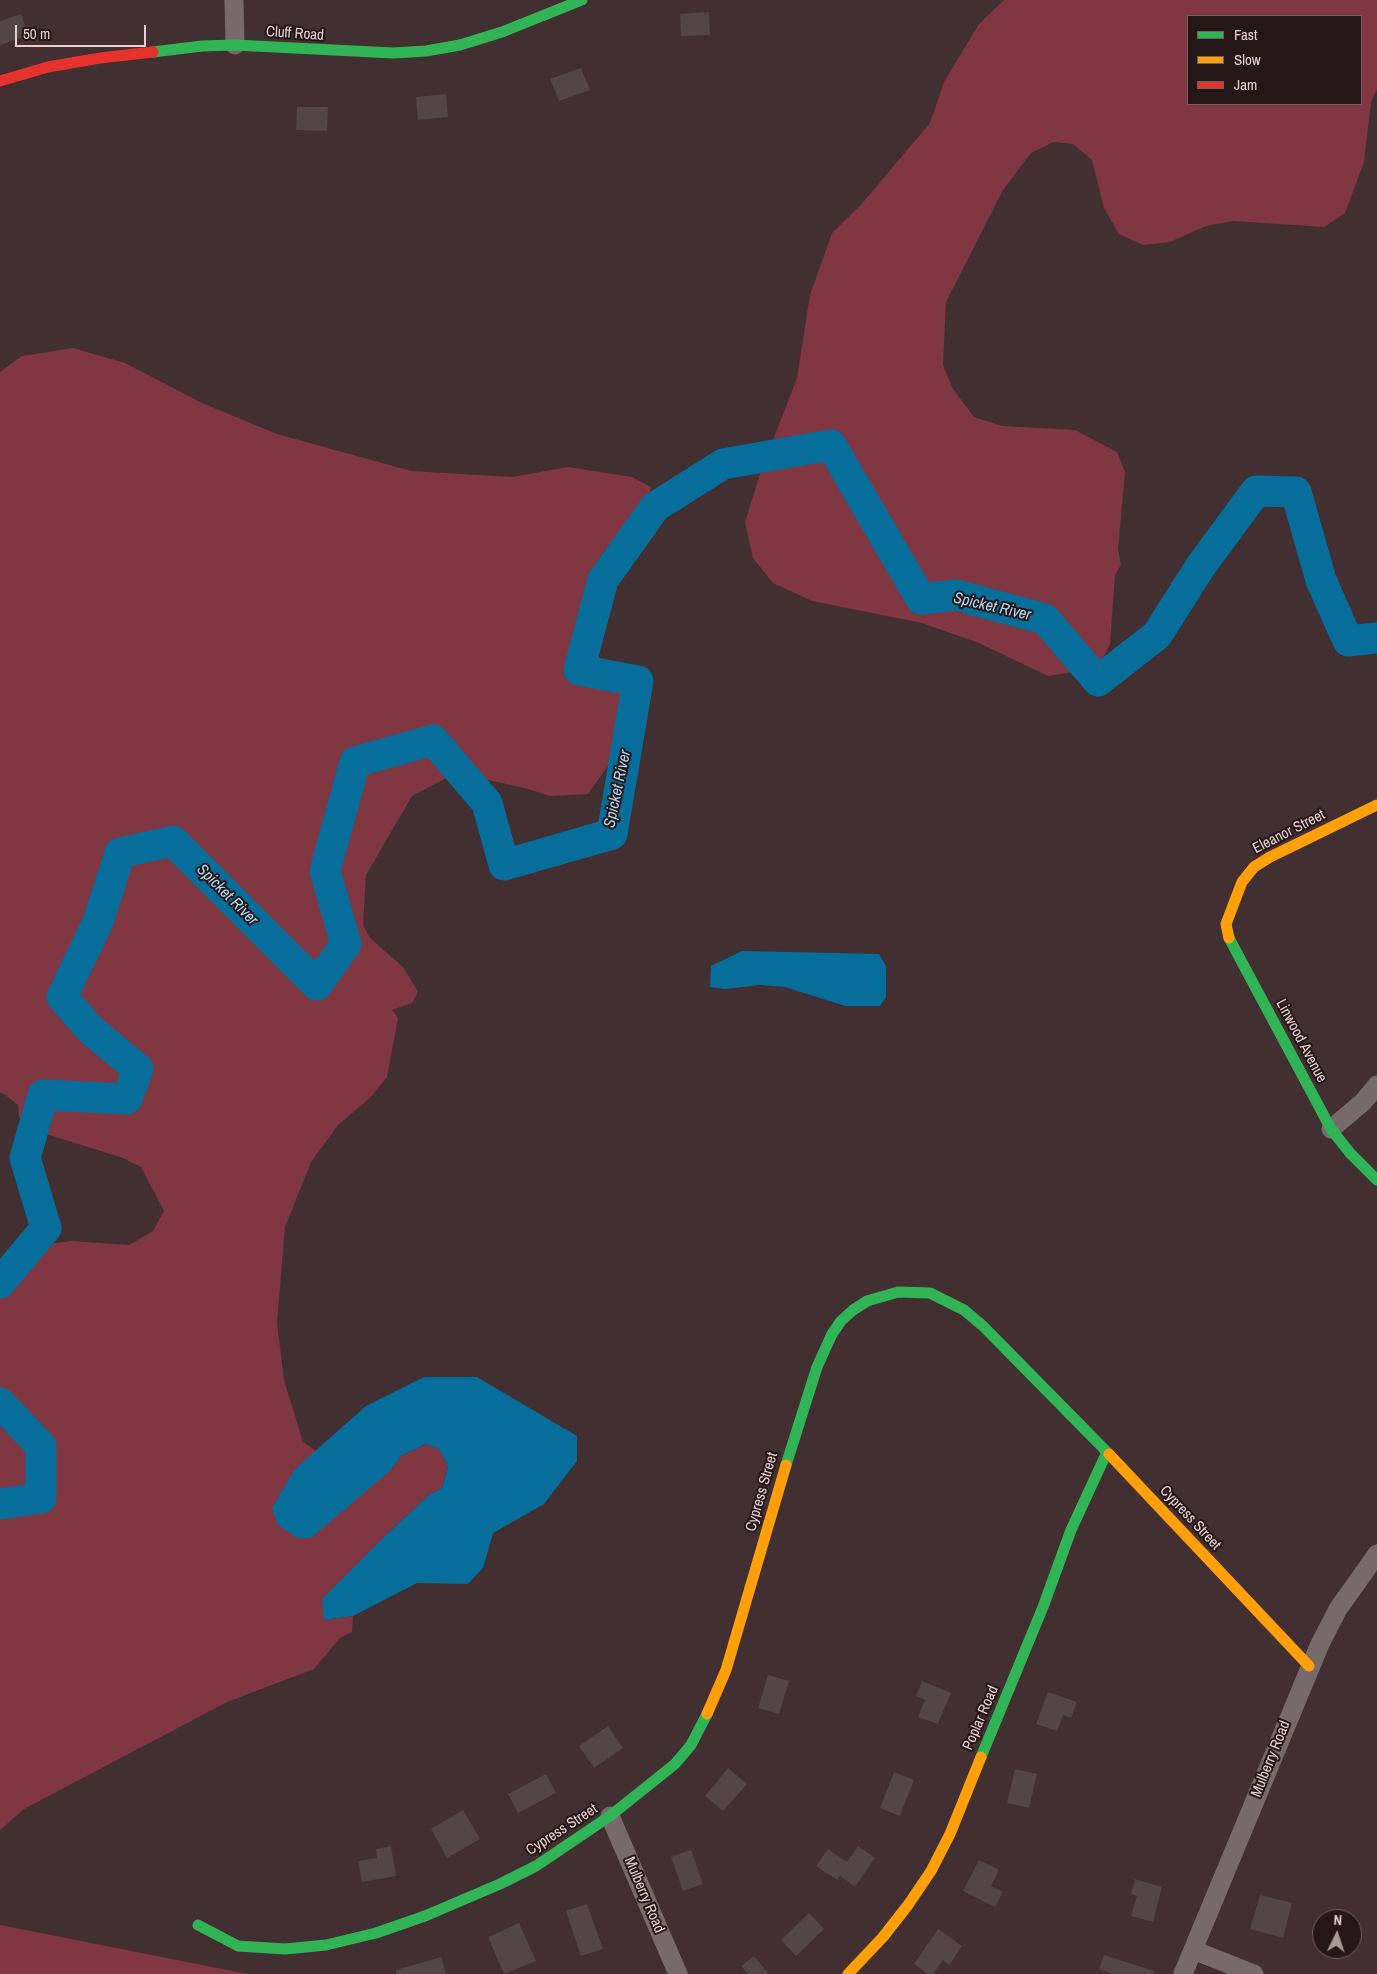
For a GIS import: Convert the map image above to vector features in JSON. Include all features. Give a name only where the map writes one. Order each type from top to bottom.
[{"type":"street","points":[[234,0],[235,45]]},
{"type":"street","name":"Cluff Road","points":[[0,81],[48,67],[169,49],[235,45],[348,52],[393,53],[426,51],[460,45],[502,32],[582,0]]},
{"type":"street","name":"Eleanor Street","points":[[1233,904],[1242,882],[1254,867],[1270,857],[1377,805]]},
{"type":"street","name":"Linwood Avenue","points":[[1233,904],[1226,924],[1229,940],[1331,1129],[1350,1153],[1377,1180]]},
{"type":"street","points":[[1331,1129],[1363,1102],[1377,1085]]},
{"type":"street","name":"Cypress Street","points":[[198,1925],[238,1946],[285,1949],[326,1945],[376,1933],[425,1916],[500,1884],[536,1866],[610,1816],[675,1764],[691,1745],[705,1720],[726,1670],[814,1376],[832,1334],[841,1321],[867,1301],[898,1292],[930,1293],[947,1300],[964,1310],[995,1336],[1309,1666]]},
{"type":"street","name":"Poplar Road","points":[[848,1974],[883,1937],[908,1904],[931,1870],[950,1834],[1043,1607],[1072,1530],[1106,1452]]},
{"type":"street","name":"Mulberry Road","points":[[1183,1974],[1309,1666],[1338,1609],[1377,1554]]},
{"type":"street","name":"Mulberry Road","points":[[610,1816],[678,1974]]},
{"type":"street","points":[[1193,1950],[1254,1974]]},
{"type":"shaded area","points":[[1004,0],[1377,0],[1377,89],[1371,102],[1364,162],[1345,213],[1324,227],[1233,221],[1206,226],[1170,242],[1143,245],[1119,234],[1104,208],[1092,160],[1073,144],[1053,142],[1031,153],[1003,190],[946,302],[943,365],[953,389],[974,417],[1002,426],[1075,430],[1117,452],[1125,472],[1118,549],[1121,565],[1115,575],[1110,644],[1098,668],[1048,676],[979,643],[922,623],[812,601],[773,583],[753,558],[745,522],[761,471],[797,378],[810,295],[832,233],[859,207],[930,123],[944,82],[979,24]]},
{"type":"shaded area","points":[[73,348],[125,363],[202,403],[277,434],[411,471],[512,477],[568,467],[632,477],[651,487],[647,506],[605,550],[590,573],[584,633],[593,651],[640,696],[640,721],[588,794],[550,796],[525,788],[456,773],[412,796],[366,875],[363,925],[370,938],[403,967],[418,992],[412,1003],[392,1010],[398,1018],[387,1077],[370,1098],[339,1124],[311,1162],[285,1227],[277,1323],[284,1380],[303,1442],[316,1451],[295,1469],[391,1470],[401,1456],[426,1444],[439,1449],[448,1467],[442,1488],[429,1495],[387,1534],[324,1620],[353,1616],[352,1632],[340,1638],[314,1669],[227,1702],[24,1809],[0,1830],[0,1259],[25,1247],[71,1241],[129,1245],[153,1231],[164,1211],[141,1167],[123,1158],[43,1133],[19,1117],[18,1105],[0,1093],[0,372],[22,356]]},
{"type":"shaded area","points":[[0,1925],[248,1974],[0,1974]]},
{"type":"water","points":[[742,951],[879,954],[886,966],[886,997],[880,1006],[845,1006],[785,987],[760,985],[725,989],[710,987],[711,966]]},
{"type":"water","points":[[424,1377],[477,1377],[577,1436],[577,1461],[544,1504],[493,1533],[483,1568],[468,1584],[417,1583],[353,1616],[324,1620],[322,1599],[429,1495],[442,1488],[448,1467],[439,1449],[426,1444],[401,1456],[391,1470],[311,1538],[297,1538],[278,1525],[272,1508],[295,1469],[366,1406]]},
{"type":"building","points":[[709,12],[710,35],[681,36],[680,14]]},
{"type":"building","points":[[21,14],[28,35],[0,45],[0,21]]},
{"type":"building","points":[[581,68],[590,90],[559,101],[550,79]]},
{"type":"building","points":[[446,94],[448,117],[418,120],[416,97]]},
{"type":"building","points":[[297,107],[328,107],[327,131],[296,130]]},
{"type":"building","points":[[768,1675],[789,1681],[779,1714],[758,1708]]},
{"type":"building","points":[[922,1681],[951,1693],[938,1724],[918,1717],[925,1700],[916,1696]]},
{"type":"building","points":[[1048,1692],[1077,1702],[1071,1718],[1063,1715],[1057,1731],[1036,1724]]},
{"type":"building","points":[[608,1726],[623,1748],[594,1768],[579,1746]]},
{"type":"building","points":[[728,1768],[747,1784],[723,1811],[705,1796]]},
{"type":"building","points":[[1015,1769],[1037,1774],[1029,1808],[1007,1803]]},
{"type":"building","points":[[894,1772],[914,1780],[900,1816],[880,1808]]},
{"type":"building","points":[[546,1774],[556,1793],[518,1813],[508,1794]]},
{"type":"building","points":[[463,1810],[480,1839],[447,1858],[431,1829]]},
{"type":"building","points":[[391,1846],[396,1876],[362,1882],[358,1861],[377,1858],[376,1849]]},
{"type":"building","points":[[858,1846],[875,1858],[855,1887],[840,1876],[837,1880],[816,1866],[828,1849],[847,1862]]},
{"type":"building","points":[[691,1850],[703,1884],[683,1891],[671,1857]]},
{"type":"building","points":[[979,1860],[999,1870],[991,1886],[1003,1892],[995,1907],[963,1891]]},
{"type":"building","points":[[1135,1879],[1162,1887],[1153,1922],[1131,1916],[1137,1896],[1131,1894]]},
{"type":"building","points":[[1260,1895],[1292,1903],[1283,1938],[1250,1929]]},
{"type":"building","points":[[587,1904],[603,1949],[581,1956],[566,1911]]},
{"type":"building","points":[[809,1913],[824,1929],[796,1956],[781,1940]]},
{"type":"building","points":[[519,1923],[536,1961],[504,1974],[488,1937]]},
{"type":"building","points":[[938,1929],[962,1946],[949,1965],[943,1960],[933,1974],[928,1974],[914,1964]]},
{"type":"building","points":[[1104,1955],[1154,1971],[1153,1974],[1112,1974],[1099,1969]]},
{"type":"building","points":[[754,1956],[769,1974],[748,1974],[741,1966]]},
{"type":"building","points":[[441,1957],[446,1974],[396,1974],[396,1970]]},
{"type":"waterway","name":"Spicket River","points":[[0,1283],[46,1228],[25,1158],[43,1095],[127,1099],[138,1069],[90,1029],[62,997],[98,922],[120,853],[173,841],[317,985],[346,944],[325,871],[355,762],[433,740],[487,803],[504,865],[612,834],[638,681],[579,670],[603,580],[655,507],[723,464],[831,445],[921,599],[956,595],[1045,619],[1098,681],[1157,635],[1200,567],[1256,491],[1296,492],[1321,580],[1348,641],[1377,638]]},
{"type":"waterway","name":"Spicket River","points":[[0,1403],[41,1446],[41,1498],[0,1504]]},
{"type":"traffic: fast","points":[[153,52],[202,46],[235,45],[393,53],[426,51],[460,45],[502,32],[582,0]]},
{"type":"traffic: fast","points":[[1229,938],[1331,1129],[1350,1153],[1377,1180]]},
{"type":"traffic: fast","points":[[786,1465],[817,1367],[832,1334],[841,1321],[867,1301],[898,1292],[930,1293],[964,1310],[983,1326],[1109,1454]]},
{"type":"traffic: fast","points":[[981,1757],[1043,1607],[1071,1530],[1107,1452]]},
{"type":"traffic: fast","points":[[198,1925],[238,1946],[285,1949],[326,1945],[376,1933],[425,1916],[500,1884],[536,1866],[610,1816],[675,1764],[691,1745],[707,1714]]},
{"type":"traffic: slow","points":[[1229,938],[1226,924],[1242,882],[1254,867],[1270,857],[1377,805]]},
{"type":"traffic: slow","points":[[1109,1454],[1309,1666]]},
{"type":"traffic: slow","points":[[707,1714],[726,1670],[786,1465]]},
{"type":"traffic: slow","points":[[848,1974],[883,1937],[931,1871],[950,1834],[981,1757]]},
{"type":"traffic: jam","points":[[0,81],[48,67],[100,58],[153,52]]}]
